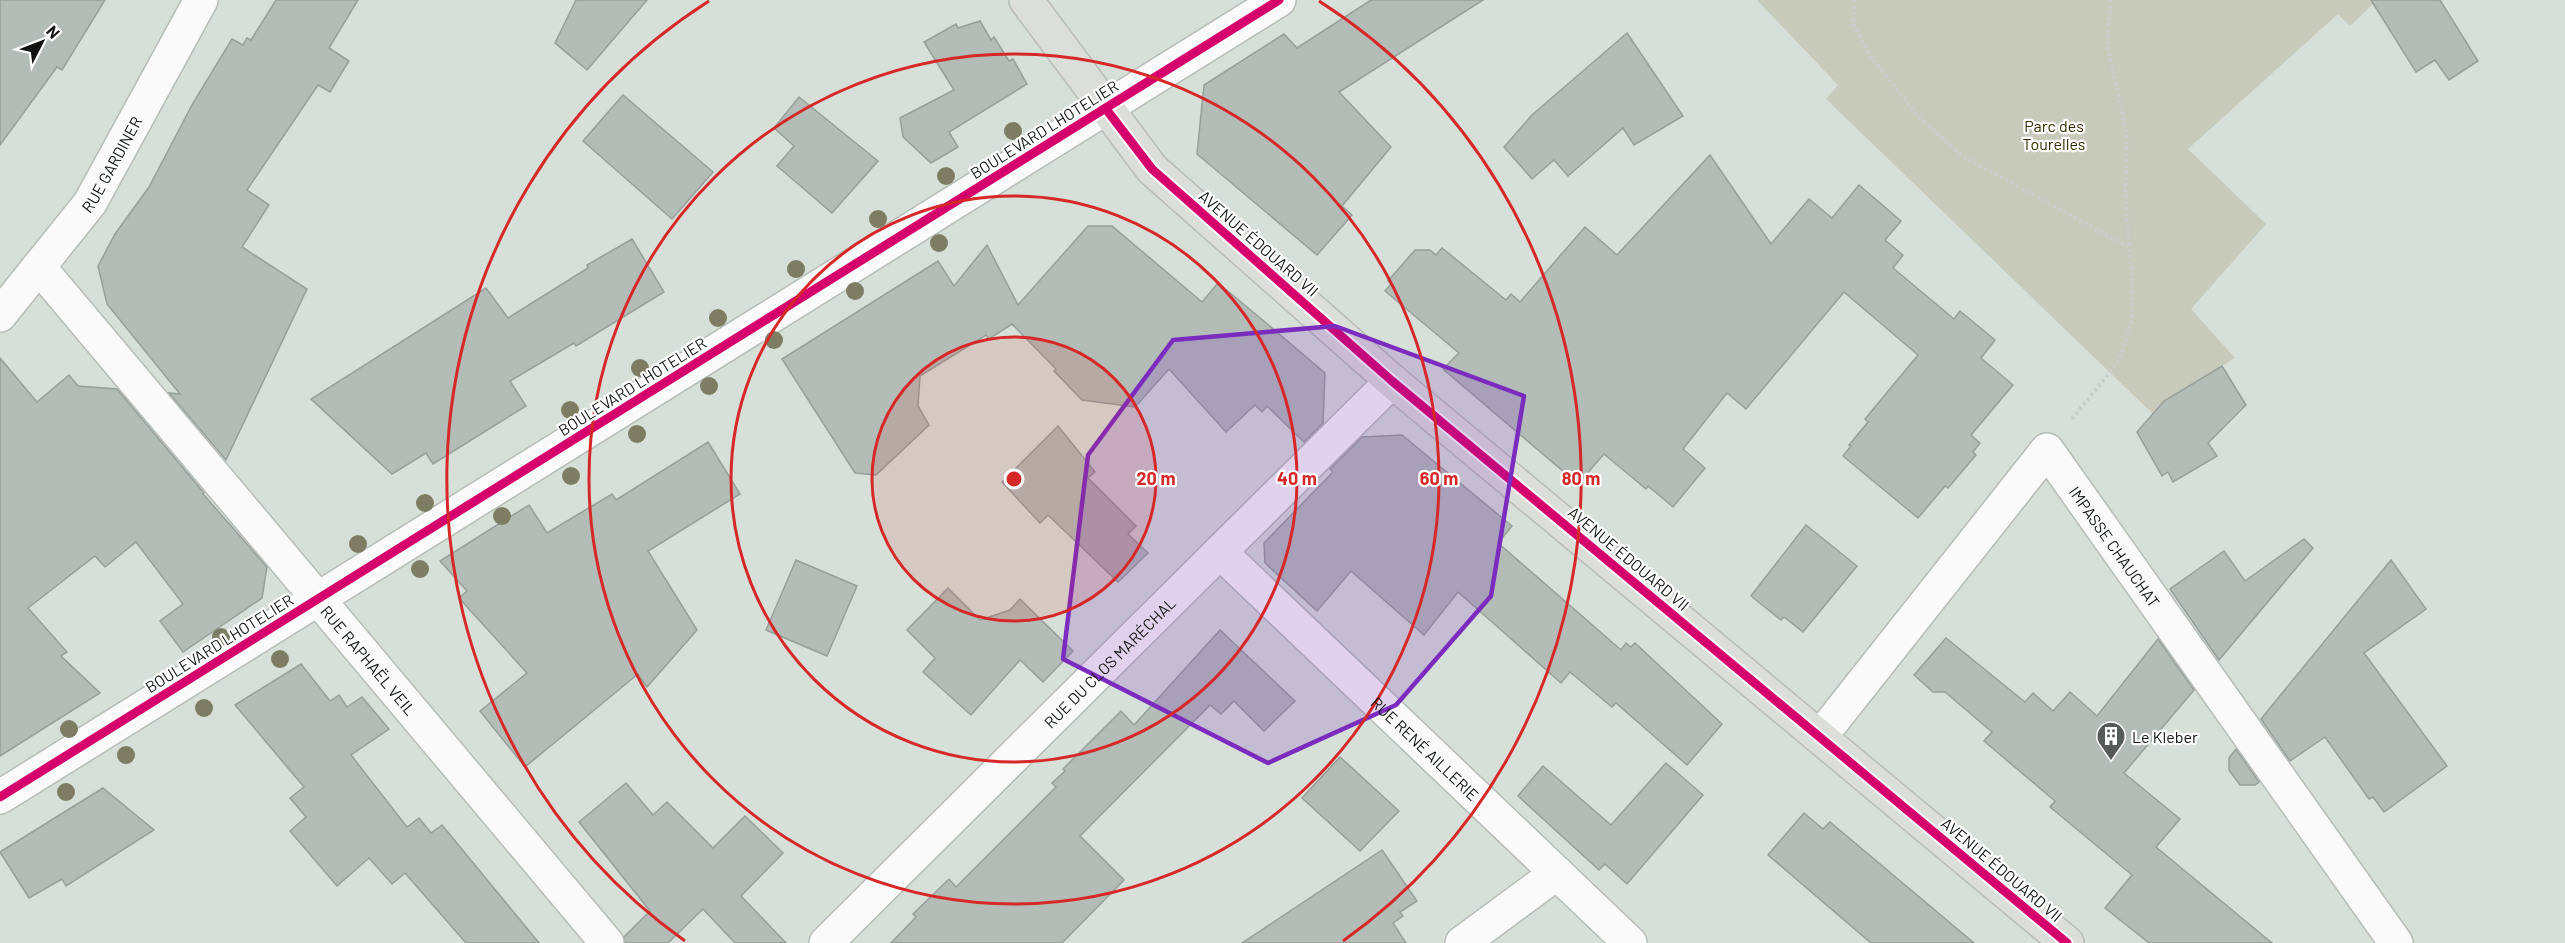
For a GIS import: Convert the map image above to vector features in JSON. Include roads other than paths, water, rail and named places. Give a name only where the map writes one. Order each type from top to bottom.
[{"type":"main road","name":"AVENUE ÉDOUARD VII","points":[[1026,0],[1152,169],[1392,381],[2067,943]]},
{"type":"street","name":"RUE GARDINER","points":[[0,315],[90,203],[149,99],[201,0]]},
{"type":"street","name":"BOULEVARD LHOTELIER","points":[[0,797],[1279,0]]},
{"type":"street","name":"RUE RAPHAËL VEIL","points":[[39,267],[607,943]]},
{"type":"street","name":"RUE DU CLOS MARÉCHAL","points":[[826,943],[1392,381]]},
{"type":"street","name":"IMPASSE CHAUCHAT","points":[[1820,737],[2047,450],[2396,943]]},
{"type":"street","name":"RUE RENÉ AILLERIE","points":[[1220,552],[1630,943]]},
{"type":"street","points":[[1462,943],[1557,873]]},
{"type":"place","name":"Le Kleber","points":[[2111,762]]},
{"type":"park label","name":"Parc des Tourelles","points":[[2054,134]]}]
